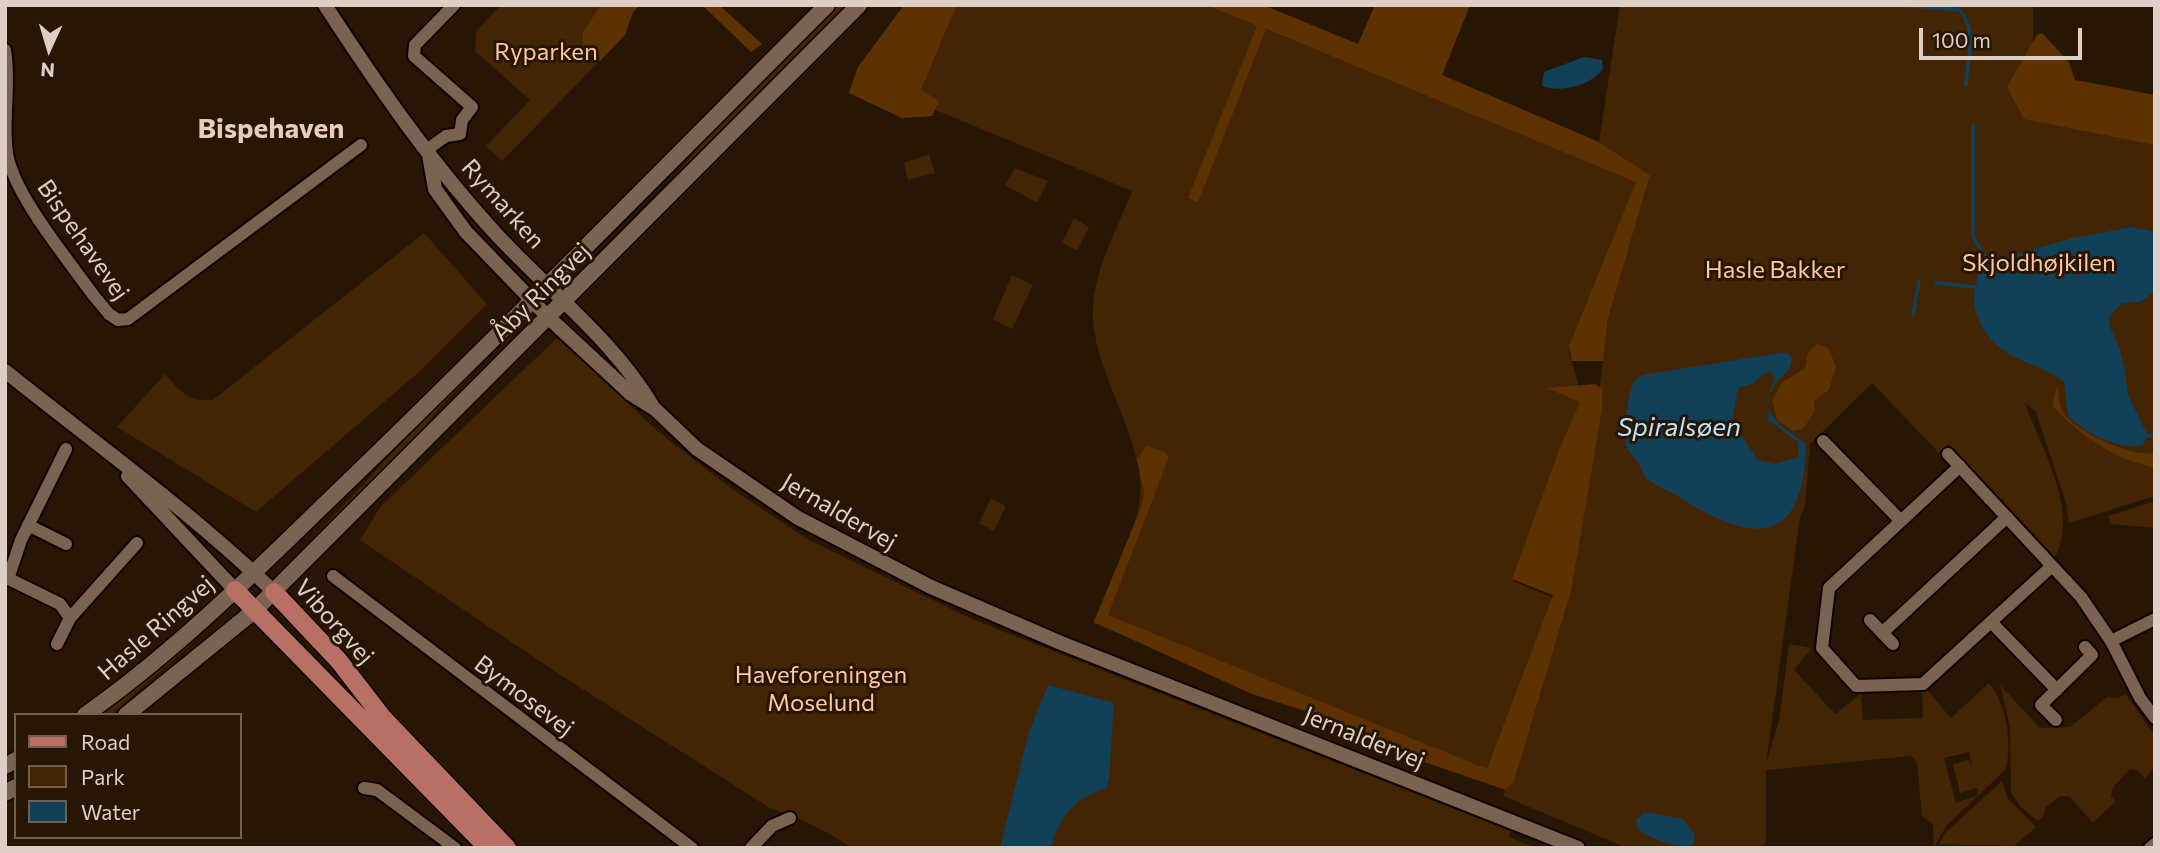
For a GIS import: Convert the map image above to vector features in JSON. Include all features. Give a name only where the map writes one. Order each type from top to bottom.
[{"type":"main road","name":"Åby Ringvej","points":[[254,572],[532,301],[827,5]]},
{"type":"main road","name":"Åby Ringvej","points":[[254,611],[859,5]]},
{"type":"main road","name":"Hasle Ringvej","points":[[88,713],[148,668],[254,572]]},
{"type":"main road","name":"Viborgvej","points":[[235,590],[488,848]]},
{"type":"main road","name":"Viborgvej","points":[[274,592],[339,661],[392,728],[507,848]]},
{"type":"main road","name":"Hasle Ringvej","points":[[128,713],[254,611]]},
{"type":"street","name":"Rymarken","points":[[325,5],[445,174],[496,234],[547,286]]},
{"type":"street","name":"Rymarken","points":[[428,149],[446,136],[460,134],[462,120],[472,107],[414,57],[415,46],[454,5]]},
{"type":"street","name":"Bispehavevej","points":[[5,50],[9,73],[6,135],[10,170],[99,303],[118,320],[128,319],[361,145]]},
{"type":"street","name":"Rymarken","points":[[428,149],[435,190],[464,230],[532,301]]},
{"type":"street","name":"Jernaldervej","points":[[547,286],[621,360],[655,409]]},
{"type":"street","name":"Jernaldervej","points":[[532,301],[631,394],[655,409],[697,449],[798,518],[930,587],[1019,624],[1082,642],[1133,670],[1578,848]]},
{"type":"street","name":"Viborgvej","points":[[5,371],[105,451],[172,499],[274,592]]},
{"type":"street","points":[[1823,440],[1901,521]]},
{"type":"street","points":[[66,449],[7,578],[60,604],[70,618]]},
{"type":"street","name":"Viborgvej","points":[[105,451],[235,590]]},
{"type":"street","points":[[1948,454],[2081,597],[2111,642],[2140,698],[2155,718]]},
{"type":"street","points":[[1960,467],[1829,589],[1822,645],[1853,684],[1861,687],[1923,684],[1993,623],[2052,566]]},
{"type":"street","points":[[1882,633],[2007,517]]},
{"type":"street","points":[[29,525],[66,544]]},
{"type":"street","points":[[57,644],[70,618],[136,543]]},
{"type":"street","name":"Bymosevej","points":[[333,576],[692,848]]},
{"type":"street","points":[[2111,642],[2155,619]]},
{"type":"street","points":[[1870,621],[1893,644]]},
{"type":"street","points":[[1993,623],[2057,690]]},
{"type":"street","points":[[2056,720],[2041,705],[2092,655],[2085,647]]},
{"type":"street","points":[[364,788],[377,790],[455,848]]},
{"type":"street","points":[[751,848],[772,827],[790,818]]},
{"type":"street","points":[[2150,848],[2155,844]]},
{"type":"green space","name":"Ryparken","points":[[501,5],[640,5],[633,12],[625,35],[502,161],[486,146],[530,100],[475,51],[476,31]]},
{"type":"green space","points":[[837,5],[850,5],[572,285],[570,283],[673,178],[717,126]]},
{"type":"green space","points":[[957,5],[1206,5],[1637,180],[1569,352],[1587,414],[1513,581],[1553,598],[1492,785],[1093,623],[1134,526],[1140,498],[1140,475],[1135,451],[1100,354],[1094,330],[1093,307],[1098,277],[1132,191],[916,102]]},
{"type":"green space","name":"Hasle Bakker","points":[[1620,5],[2033,5],[2033,96],[2155,118],[2155,496],[2069,523],[2066,503],[2036,412],[2025,403],[2056,480],[2061,501],[2061,541],[2054,559],[1949,444],[1939,453],[1872,383],[1810,444],[1805,506],[1800,517],[1766,764],[1779,721],[1789,644],[1812,648],[1794,670],[1835,714],[1861,694],[1863,720],[1923,718],[1922,690],[1927,690],[1951,718],[1989,683],[2004,713],[2008,736],[2006,769],[1946,826],[1934,848],[1933,824],[1922,816],[1917,762],[1911,756],[1766,770],[1766,843],[1753,848],[1627,848],[1503,796],[1569,576],[1591,459],[1608,319],[1650,175],[1599,142]],"holes":[[[1969,752],[1972,768],[1969,760],[1953,764],[1960,793],[1977,788],[1978,795],[1956,803],[1944,758]]]},
{"type":"green space","points":[[929,154],[935,173],[908,180],[904,163]]},
{"type":"green space","points":[[1015,168],[1048,181],[1037,203],[1005,185]]},
{"type":"green space","points":[[1074,218],[1089,227],[1077,251],[1062,243]]},
{"type":"green space","points":[[424,233],[487,304],[419,372],[256,512],[117,427],[165,374],[191,397],[213,400]]},
{"type":"green space","points":[[1012,275],[1033,285],[1012,329],[993,319]]},
{"type":"green space","points":[[523,319],[440,408],[399,457],[287,570],[285,568],[437,405]]},
{"type":"green space","name":"Haveforeningen Moselund","points":[[557,338],[660,433],[732,489],[807,539],[972,619],[1510,831],[1509,837],[1535,848],[851,848],[812,825],[770,808],[562,676],[360,540],[380,507]]},
{"type":"green space","points":[[991,498],[1006,506],[994,531],[979,523]]},
{"type":"green space","points":[[2155,501],[2155,528],[2111,524],[2108,516]]},
{"type":"green space","points":[[224,610],[186,649],[113,713],[98,713]]},
{"type":"green space","points":[[2000,685],[2040,728],[2070,727],[2107,697],[2118,698],[2126,694],[2155,736],[2155,767],[2145,778],[2137,770],[2130,769],[2113,787],[2111,797],[2116,801],[2093,823],[2070,797],[2060,796],[2045,808],[2044,815],[2038,821],[2021,807],[2011,793],[2010,727]]},
{"type":"green space","points":[[2002,781],[2008,799],[2036,827],[2014,846],[1939,844],[1945,833]]},
{"type":"shaded area","points":[[601,5],[640,5],[633,12],[625,35],[600,61],[583,45],[583,32]]},
{"type":"shaded area","points":[[702,5],[719,5],[762,44],[751,52]]},
{"type":"shaded area","points":[[904,5],[957,5],[921,90],[939,101],[932,116],[902,118],[849,93],[858,67]]},
{"type":"shaded area","points":[[1206,5],[1263,5],[1358,44],[1375,5],[1470,5],[1442,75],[1599,142],[1650,175],[1608,319],[1603,361],[1572,361],[1569,346],[1636,182],[1266,29],[1198,202],[1188,198],[1257,26]]},
{"type":"shaded area","points":[[2042,33],[2069,62],[2075,80],[2155,95],[2155,145],[2024,119],[2007,87],[2037,35]]},
{"type":"shaded area","points":[[1816,344],[1828,348],[1836,366],[1829,390],[1814,401],[1815,411],[1803,429],[1793,431],[1777,420],[1772,400],[1782,383],[1805,368],[1808,353]]},
{"type":"shaded area","points":[[1595,384],[1602,389],[1602,409],[1571,591],[1514,781],[1506,790],[1418,760],[1302,710],[1252,694],[1094,622],[1142,505],[1144,493],[1137,459],[1146,446],[1165,452],[1169,457],[1108,615],[1487,769],[1553,595],[1512,579],[1561,445],[1580,402],[1547,388]]},
{"type":"shaded area","points":[[2057,386],[2061,408],[2076,425],[2118,447],[2155,453],[2155,468],[2111,452],[2076,428],[2052,406]]},
{"type":"water","points":[[1584,57],[1602,60],[1603,69],[1591,80],[1575,87],[1558,89],[1542,86],[1544,72]]},
{"type":"water","points":[[2132,227],[2155,232],[2155,291],[2140,302],[2122,303],[2109,317],[2109,325],[2119,347],[2128,395],[2148,436],[2143,445],[2133,446],[2103,439],[2068,416],[2064,382],[2000,347],[1983,328],[1974,306],[1979,275],[1988,262],[2073,238]]},
{"type":"water","name":"Spiralsøen","points":[[1788,353],[1792,358],[1791,365],[1774,385],[1770,396],[1775,379],[1771,372],[1764,373],[1754,383],[1738,388],[1732,422],[1758,460],[1774,464],[1799,457],[1798,442],[1768,420],[1769,407],[1772,415],[1784,428],[1806,444],[1803,479],[1795,504],[1783,520],[1767,528],[1748,528],[1726,522],[1647,479],[1627,448],[1625,434],[1630,394],[1635,380],[1642,375]]},
{"type":"water","points":[[1048,685],[1114,703],[1109,779],[1106,788],[1070,809],[1050,848],[1000,848],[1029,732]]},
{"type":"water","points":[[1645,812],[1683,819],[1695,835],[1694,844],[1681,846],[1641,832],[1637,828],[1636,820]]},
{"type":"waterway","points":[[1901,5],[1960,10],[1969,27],[1970,37],[1966,85]]},
{"type":"waterway","points":[[1973,125],[1973,236],[1988,262]]},
{"type":"waterway","points":[[1913,315],[1919,281]]},
{"type":"waterway","points":[[1936,283],[1976,287]]},
{"type":"waterway","points":[[2148,436],[2155,434]]},
{"type":"district","name":"Bispehaven","points":[[271,129]]},
{"type":"park label","name":"Skjoldhøjkilen","points":[[2039,263]]}]
